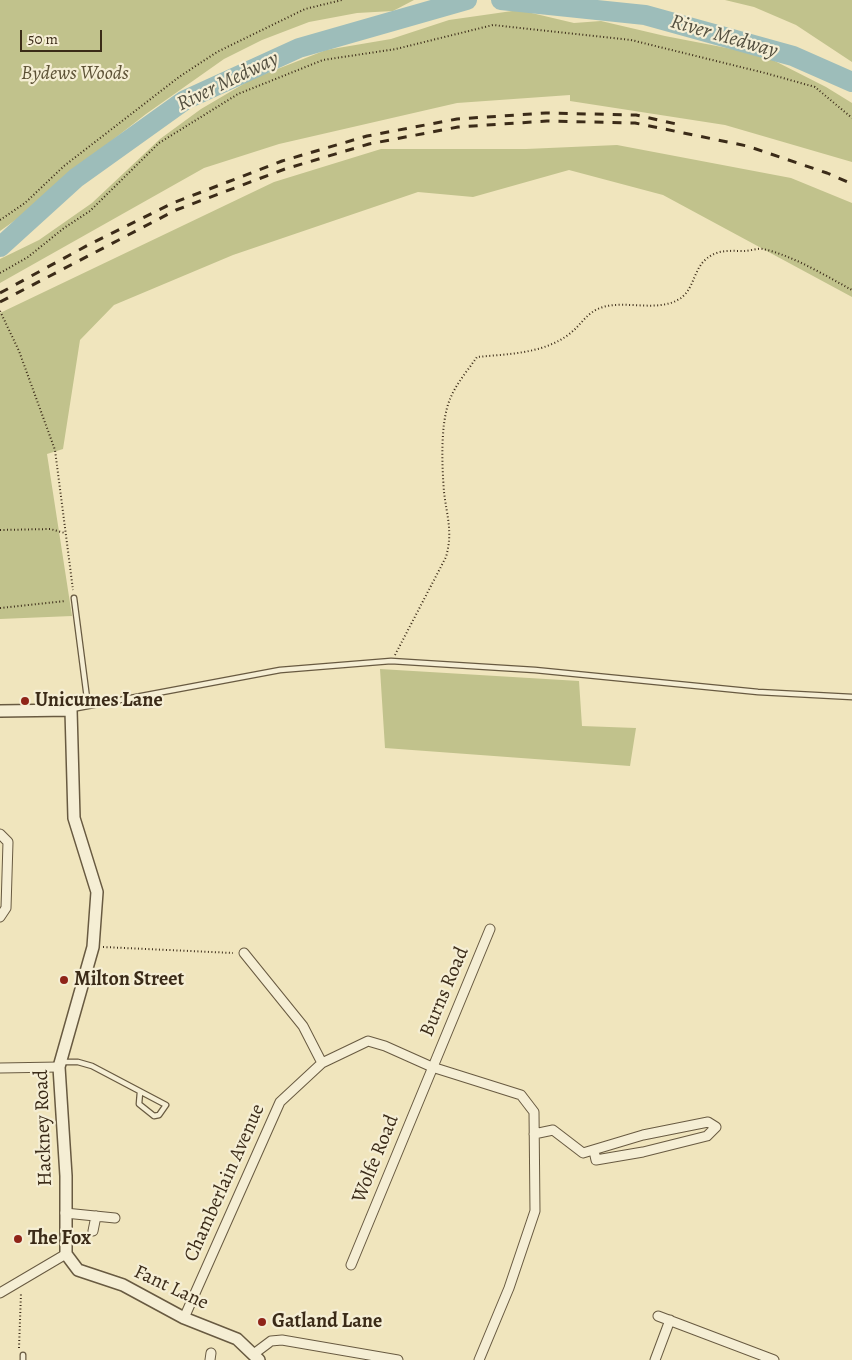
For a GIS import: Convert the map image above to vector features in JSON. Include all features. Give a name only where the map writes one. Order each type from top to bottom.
[{"type":"street","points":[[0,711],[71,710]]},
{"type":"street","name":"Hackney Road","points":[[66,1254],[66,1176],[59,1064],[93,947],[97,892],[74,818],[71,710]]},
{"type":"street","points":[[0,834],[8,842],[6,908],[0,917]]},
{"type":"street","name":"Burns Road","points":[[432,1067],[490,930]]},
{"type":"street","points":[[244,954],[303,1026],[322,1063]]},
{"type":"street","name":"Chamberlain Avenue","points":[[184,1318],[280,1102],[322,1063],[368,1041],[385,1046],[432,1067],[521,1095],[534,1112],[535,1211],[509,1288],[479,1360]]},
{"type":"street","points":[[0,1068],[59,1064]]},
{"type":"street","name":"Wolfe Road","points":[[351,1265],[432,1067]]},
{"type":"street","points":[[534,1134],[553,1130],[583,1153],[644,1135],[708,1122],[716,1126],[707,1136],[643,1152],[596,1160],[594,1150]]},
{"type":"street","points":[[643,1152],[644,1135]]},
{"type":"street","points":[[65,1213],[115,1218]]},
{"type":"street","points":[[93,1231],[96,1216]]},
{"type":"street","points":[[0,1293],[66,1254]]},
{"type":"street","name":"Fant Lane","points":[[66,1254],[78,1270],[123,1285],[184,1318],[237,1340],[257,1357]]},
{"type":"street","points":[[658,1316],[774,1360]]},
{"type":"street","points":[[655,1360],[670,1320]]},
{"type":"street","points":[[257,1357],[272,1341],[282,1340],[398,1360]]},
{"type":"lane","points":[[74,598],[88,706]]},
{"type":"lane","points":[[71,710],[280,670],[391,661],[536,670],[758,692],[852,697]]},
{"type":"lane","points":[[59,1064],[78,1062],[92,1066],[166,1105],[159,1115],[154,1116],[139,1104],[140,1092]]},
{"type":"path","points":[[0,220],[26,203],[71,160],[179,77],[218,52],[305,9],[342,0]]},
{"type":"path","points":[[0,274],[28,257],[90,210],[159,143],[238,94],[323,60],[396,49],[493,25],[632,40],[765,73],[815,87],[852,118]]},
{"type":"path","points":[[391,661],[446,557],[451,540],[444,492],[443,450],[447,410],[450,399],[477,357],[518,353],[548,346],[568,335],[586,316],[604,307],[664,304],[681,298],[693,284],[703,261],[714,253],[727,250],[746,251],[761,249],[789,259],[852,290]]},
{"type":"path","points":[[0,311],[19,351],[55,450],[74,598],[24,607],[0,608]]},
{"type":"path","points":[[0,530],[50,529],[66,533]]},
{"type":"path","points":[[93,947],[244,954]]},
{"type":"path","points":[[21,1281],[19,1352],[23,1357]]},
{"type":"green space","name":"Bydews Woods","points":[[0,0],[414,0],[393,11],[357,13],[309,22],[262,40],[224,59],[146,114],[69,174],[31,209],[0,231]]},
{"type":"green space","points":[[725,0],[852,0],[852,62],[796,25],[754,7]]},
{"type":"green space","points":[[519,10],[574,23],[601,21],[665,36],[763,55],[826,87],[852,103],[852,162],[725,125],[570,101],[570,95],[457,103],[279,144],[204,168],[0,283],[0,259],[39,240],[92,203],[160,139],[201,109],[252,79],[326,50],[391,39],[449,20]]},
{"type":"green space","points":[[617,145],[791,178],[852,203],[852,297],[663,195],[569,170],[473,197],[418,192],[233,255],[114,305],[80,340],[63,449],[47,454],[72,616],[0,619],[0,313],[274,182],[381,149],[526,149]]},
{"type":"green space","points":[[380,669],[579,681],[582,726],[636,728],[630,766],[385,748]]},
{"type":"waterway","name":"River Medway","points":[[0,247],[76,178],[185,100],[299,48],[467,0]]},
{"type":"waterway","name":"River Medway","points":[[501,0],[645,15],[793,56],[852,82]]},
{"type":"railway","points":[[0,293],[90,244],[173,203],[282,161],[367,136],[457,119],[546,113],[636,115],[681,125]]},
{"type":"railway","points":[[0,302],[176,210],[285,169],[369,144],[458,127],[547,121],[635,123],[747,146],[827,173],[852,184]]},
{"type":"place","name":"Unicumes Lane","points":[[25,701]]},
{"type":"place","name":"Milton Street","points":[[64,980]]},
{"type":"place","name":"The Fox","points":[[18,1239]]},
{"type":"place","name":"Gatland Lane","points":[[262,1322]]}]
